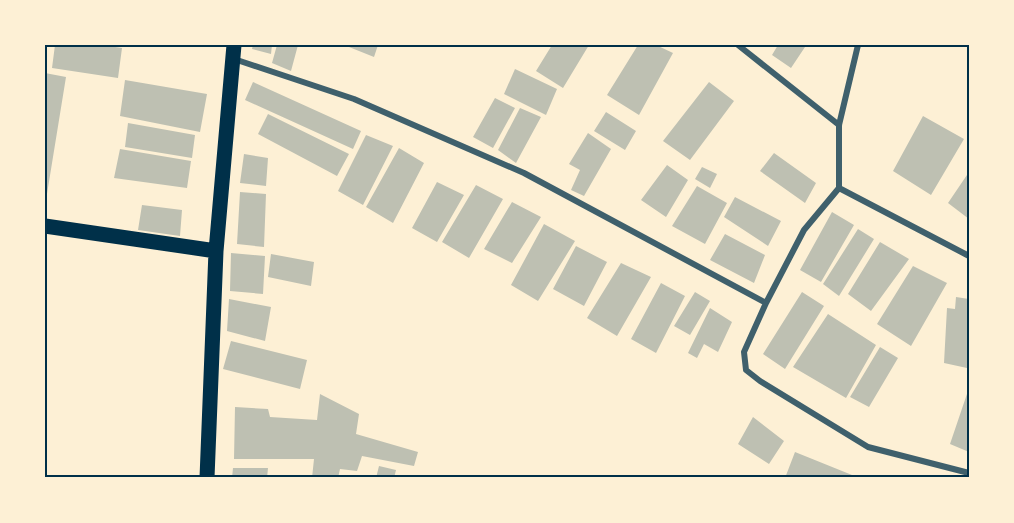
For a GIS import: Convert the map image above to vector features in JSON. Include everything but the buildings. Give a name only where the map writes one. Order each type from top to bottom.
[{"type":"main road","points":[[207,478],[216,251],[234,52]]},
{"type":"main road","points":[[45,226],[216,251]]},
{"type":"street","points":[[738,45],[839,125]]},
{"type":"street","points":[[858,45],[839,125],[839,188],[804,230],[766,303],[744,352],[746,370],[760,381],[868,447],[969,473]]},
{"type":"street","points":[[234,52],[354,99],[524,173],[766,303]]},
{"type":"street","points":[[839,188],[969,256]]}]
